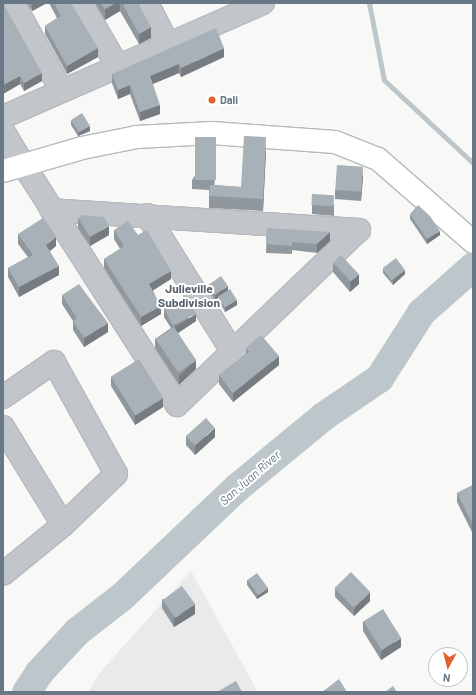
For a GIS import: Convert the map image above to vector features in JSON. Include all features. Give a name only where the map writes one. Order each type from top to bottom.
[{"type":"main road","points":[[13,168],[82,148],[137,137],[212,133],[335,142],[378,158],[473,242]]},
{"type":"street","points":[[12,3],[61,90]]},
{"type":"street","points":[[81,3],[117,65]]},
{"type":"street","points":[[147,3],[168,44]]},
{"type":"street","points":[[3,117],[117,65],[168,44],[226,10],[263,3]]},
{"type":"street","points":[[3,131],[13,168],[52,210],[177,405],[359,230],[52,210]]},
{"type":"street","points":[[147,215],[232,351]]},
{"type":"street","points":[[3,397],[54,362],[116,474],[63,525],[3,574]]},
{"type":"street","points":[[3,427],[63,525]]},
{"type":"shaded area","points":[[191,571],[258,692],[88,692],[102,670]]},
{"type":"building","points":[[3,3],[42,73],[24,83],[20,76],[3,85]]},
{"type":"building","points":[[54,3],[71,3],[98,48],[67,66],[45,26],[61,16]]},
{"type":"building","points":[[101,3],[116,3],[105,9]]},
{"type":"building","points":[[122,3],[138,3],[151,27],[139,34]]},
{"type":"building","points":[[216,28],[224,48],[181,68],[179,64],[150,76],[160,105],[140,112],[130,85],[118,90],[112,74]]},
{"type":"building","points":[[82,113],[90,126],[79,133],[71,120]]},
{"type":"building","points":[[244,136],[266,137],[263,199],[209,196],[210,185],[241,187]]},
{"type":"building","points":[[195,137],[216,137],[216,180],[195,180]]},
{"type":"building","points":[[337,165],[363,167],[361,192],[335,190]]},
{"type":"building","points":[[312,194],[334,195],[333,206],[311,205]]},
{"type":"building","points":[[418,205],[430,216],[440,231],[427,239],[410,214]]},
{"type":"building","points":[[83,215],[104,217],[109,226],[90,237],[78,218]]},
{"type":"building","points":[[43,218],[56,237],[46,245],[59,266],[19,287],[8,268],[33,255],[18,234]]},
{"type":"building","points":[[128,221],[138,235],[147,230],[171,271],[149,284],[161,306],[141,317],[104,259],[124,246],[114,230]]},
{"type":"building","points":[[267,228],[330,232],[317,244],[292,242],[292,246],[266,244]]},
{"type":"building","points":[[341,255],[359,274],[351,282],[333,263]]},
{"type":"building","points":[[396,258],[405,270],[391,280],[382,268]]},
{"type":"building","points":[[221,276],[228,286],[215,295],[208,285]]},
{"type":"building","points":[[79,284],[108,323],[84,338],[73,321],[77,318],[62,295]]},
{"type":"building","points":[[230,289],[237,300],[225,307],[218,296]]},
{"type":"building","points":[[187,296],[196,314],[173,326],[164,308]]},
{"type":"building","points":[[174,327],[196,360],[178,372],[156,339]]},
{"type":"building","points":[[261,335],[279,356],[233,393],[219,375],[249,352],[246,348]]},
{"type":"building","points":[[139,359],[163,398],[135,415],[111,376]]},
{"type":"building","points":[[206,418],[215,428],[195,446],[186,436]]},
{"type":"building","points":[[473,485],[473,523],[472,523],[457,493]]},
{"type":"building","points":[[351,572],[370,592],[354,608],[334,588]]},
{"type":"building","points":[[257,573],[268,588],[258,595],[247,580]]},
{"type":"building","points":[[182,586],[195,604],[176,618],[163,600]]},
{"type":"building","points":[[383,609],[401,638],[382,650],[363,621]]},
{"type":"building","points":[[339,679],[347,692],[322,692]]},
{"type":"building","points":[[236,681],[242,692],[217,692]]},
{"type":"building","points":[[393,686],[397,692],[385,692]]},
{"type":"waterway","points":[[369,3],[384,80],[473,163]]},
{"type":"waterway","name":"San Juan River","points":[[26,692],[39,672],[77,631],[122,596],[237,487],[323,416],[379,378],[421,312],[473,266]]},
{"type":"place","name":"Dali","points":[[212,100]]},
{"type":"district","name":"Julieville Subdivision","points":[[189,296]]}]
